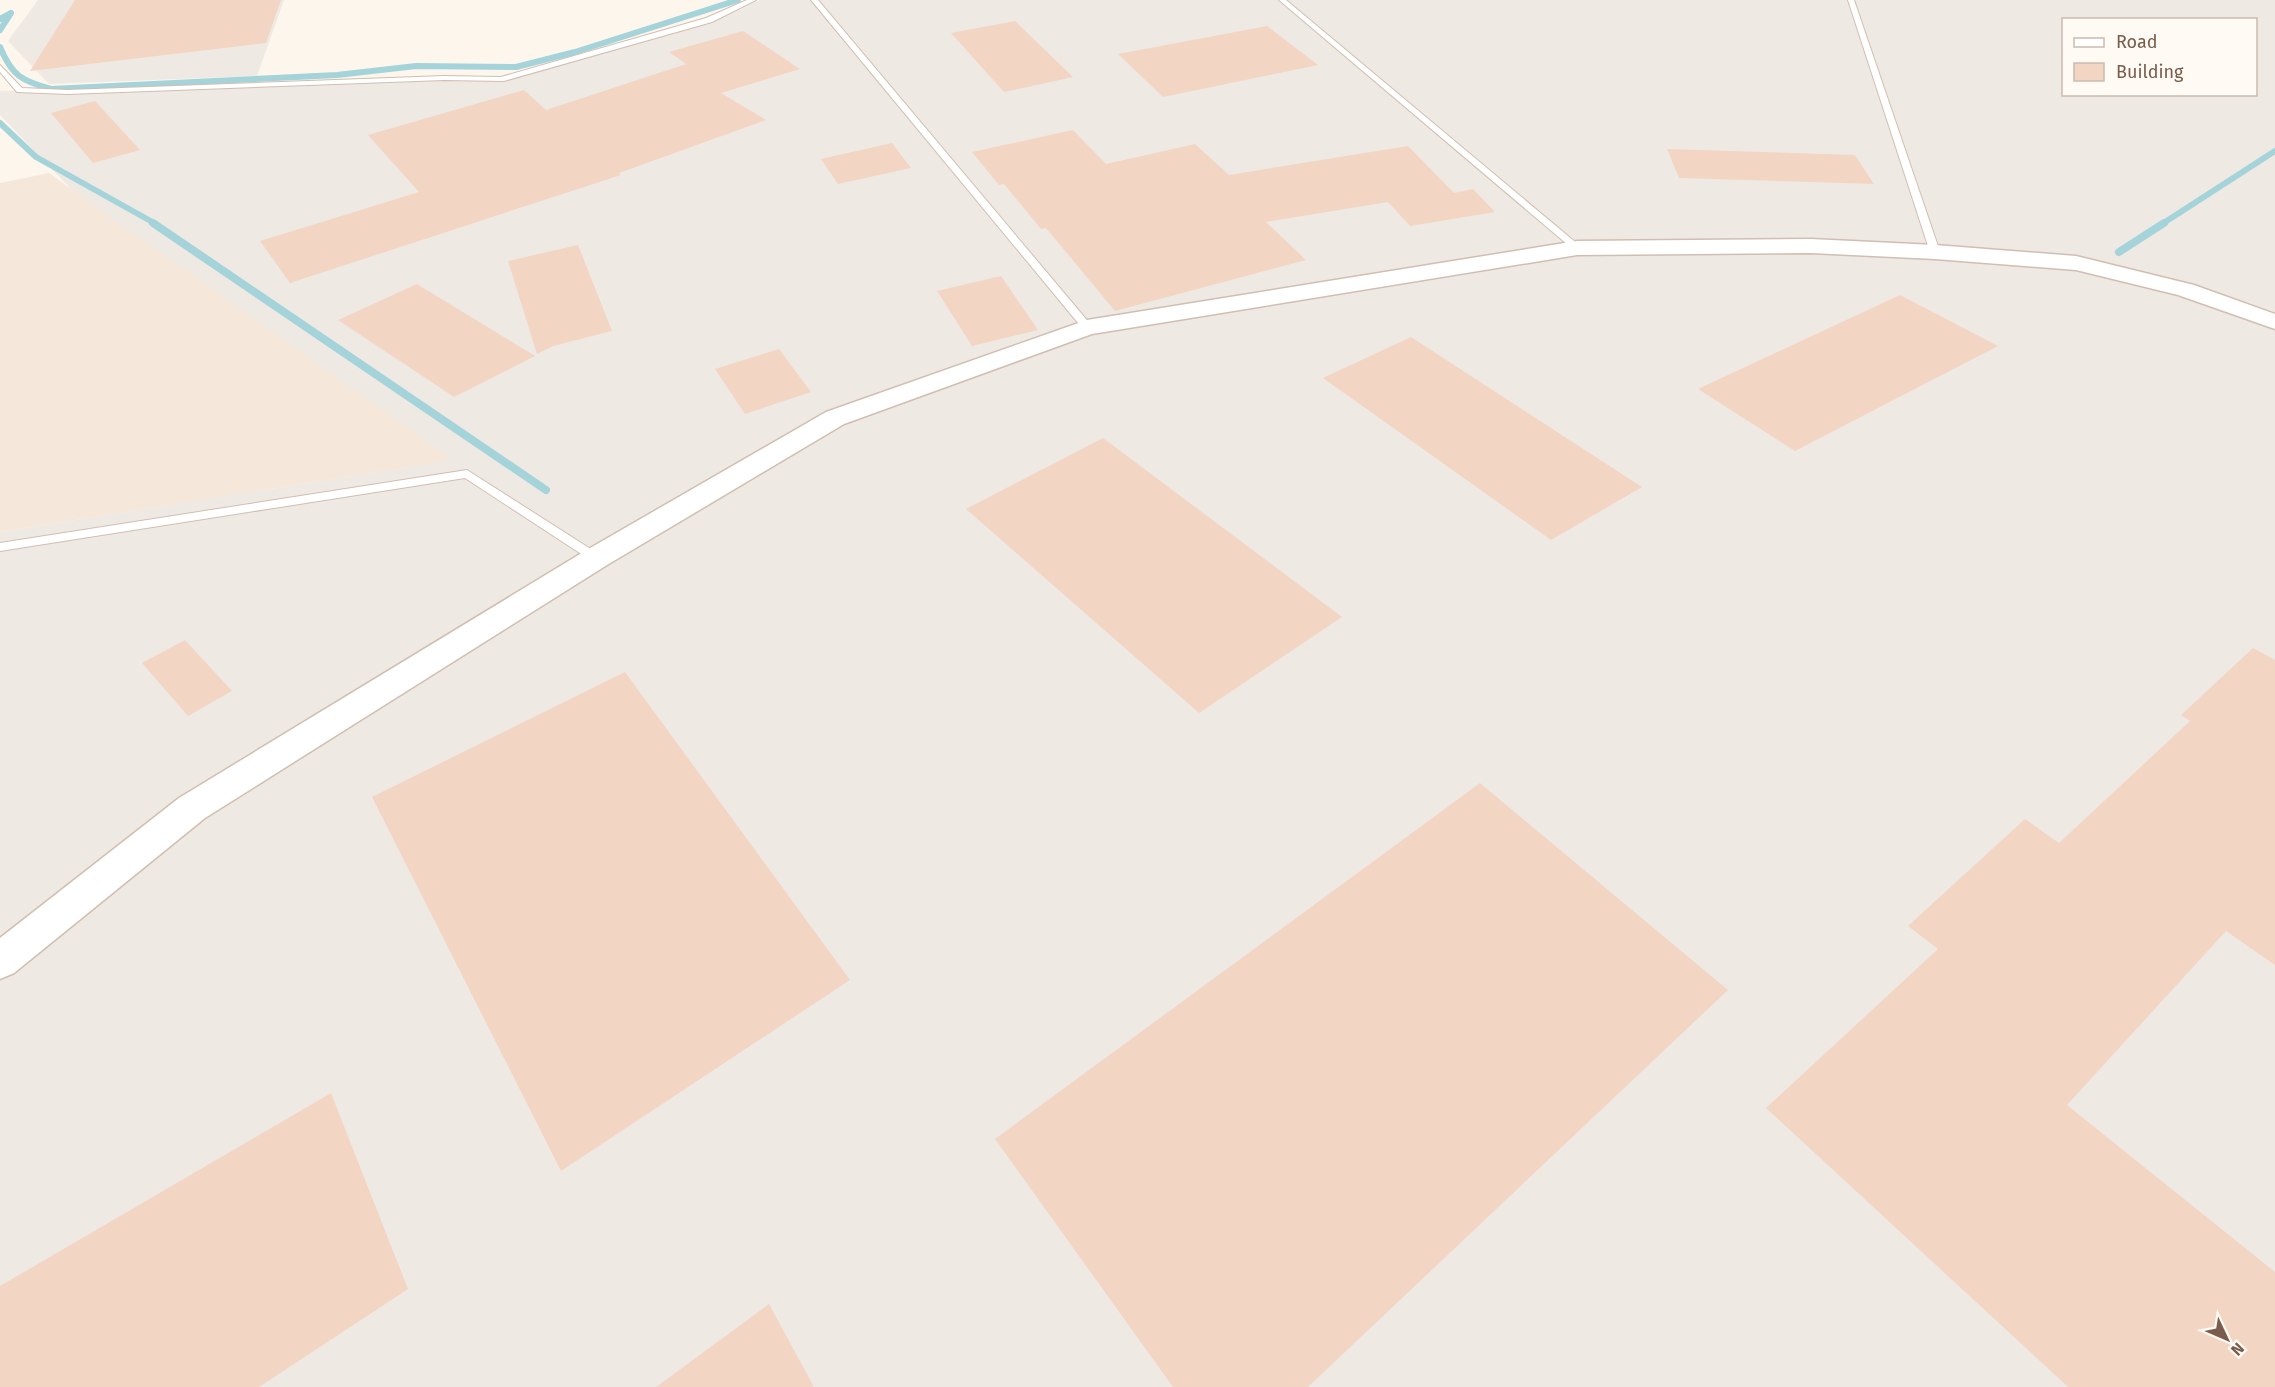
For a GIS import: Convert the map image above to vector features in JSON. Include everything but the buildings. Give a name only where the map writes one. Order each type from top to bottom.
[{"type":"street","points":[[0,961],[192,808],[596,558],[835,418],[1087,327],[1577,248],[1811,246],[1935,252],[2076,264],[2186,291],[2275,322]]},
{"type":"lane","points":[[0,67],[21,90],[68,92],[444,78],[501,79],[709,20],[753,0]]},
{"type":"lane","points":[[814,0],[1087,327]]},
{"type":"lane","points":[[1282,0],[1577,248]]},
{"type":"lane","points":[[1851,0],[1935,252]]},
{"type":"lane","points":[[0,547],[467,474],[596,558]]},
{"type":"shaded area","points":[[38,0],[284,0],[257,76],[49,84],[8,41]]},
{"type":"shaded area","points":[[760,0],[2275,0],[2275,1387],[0,1387],[0,532],[453,460],[71,189],[0,115],[0,91],[504,78],[718,20]]},
{"type":"shaded area","points":[[49,173],[454,460],[0,532],[0,183]]},
{"type":"waterway","points":[[0,47],[9,65],[19,76],[51,89],[337,75],[416,66],[516,67],[575,52],[738,0]]},
{"type":"waterway","points":[[0,19],[11,13],[0,30]]},
{"type":"waterway","points":[[0,123],[36,157],[156,224]]},
{"type":"waterway","points":[[2162,224],[2275,151]]},
{"type":"waterway","points":[[153,223],[546,490]]},
{"type":"waterway","points":[[2119,252],[2164,223]]}]
